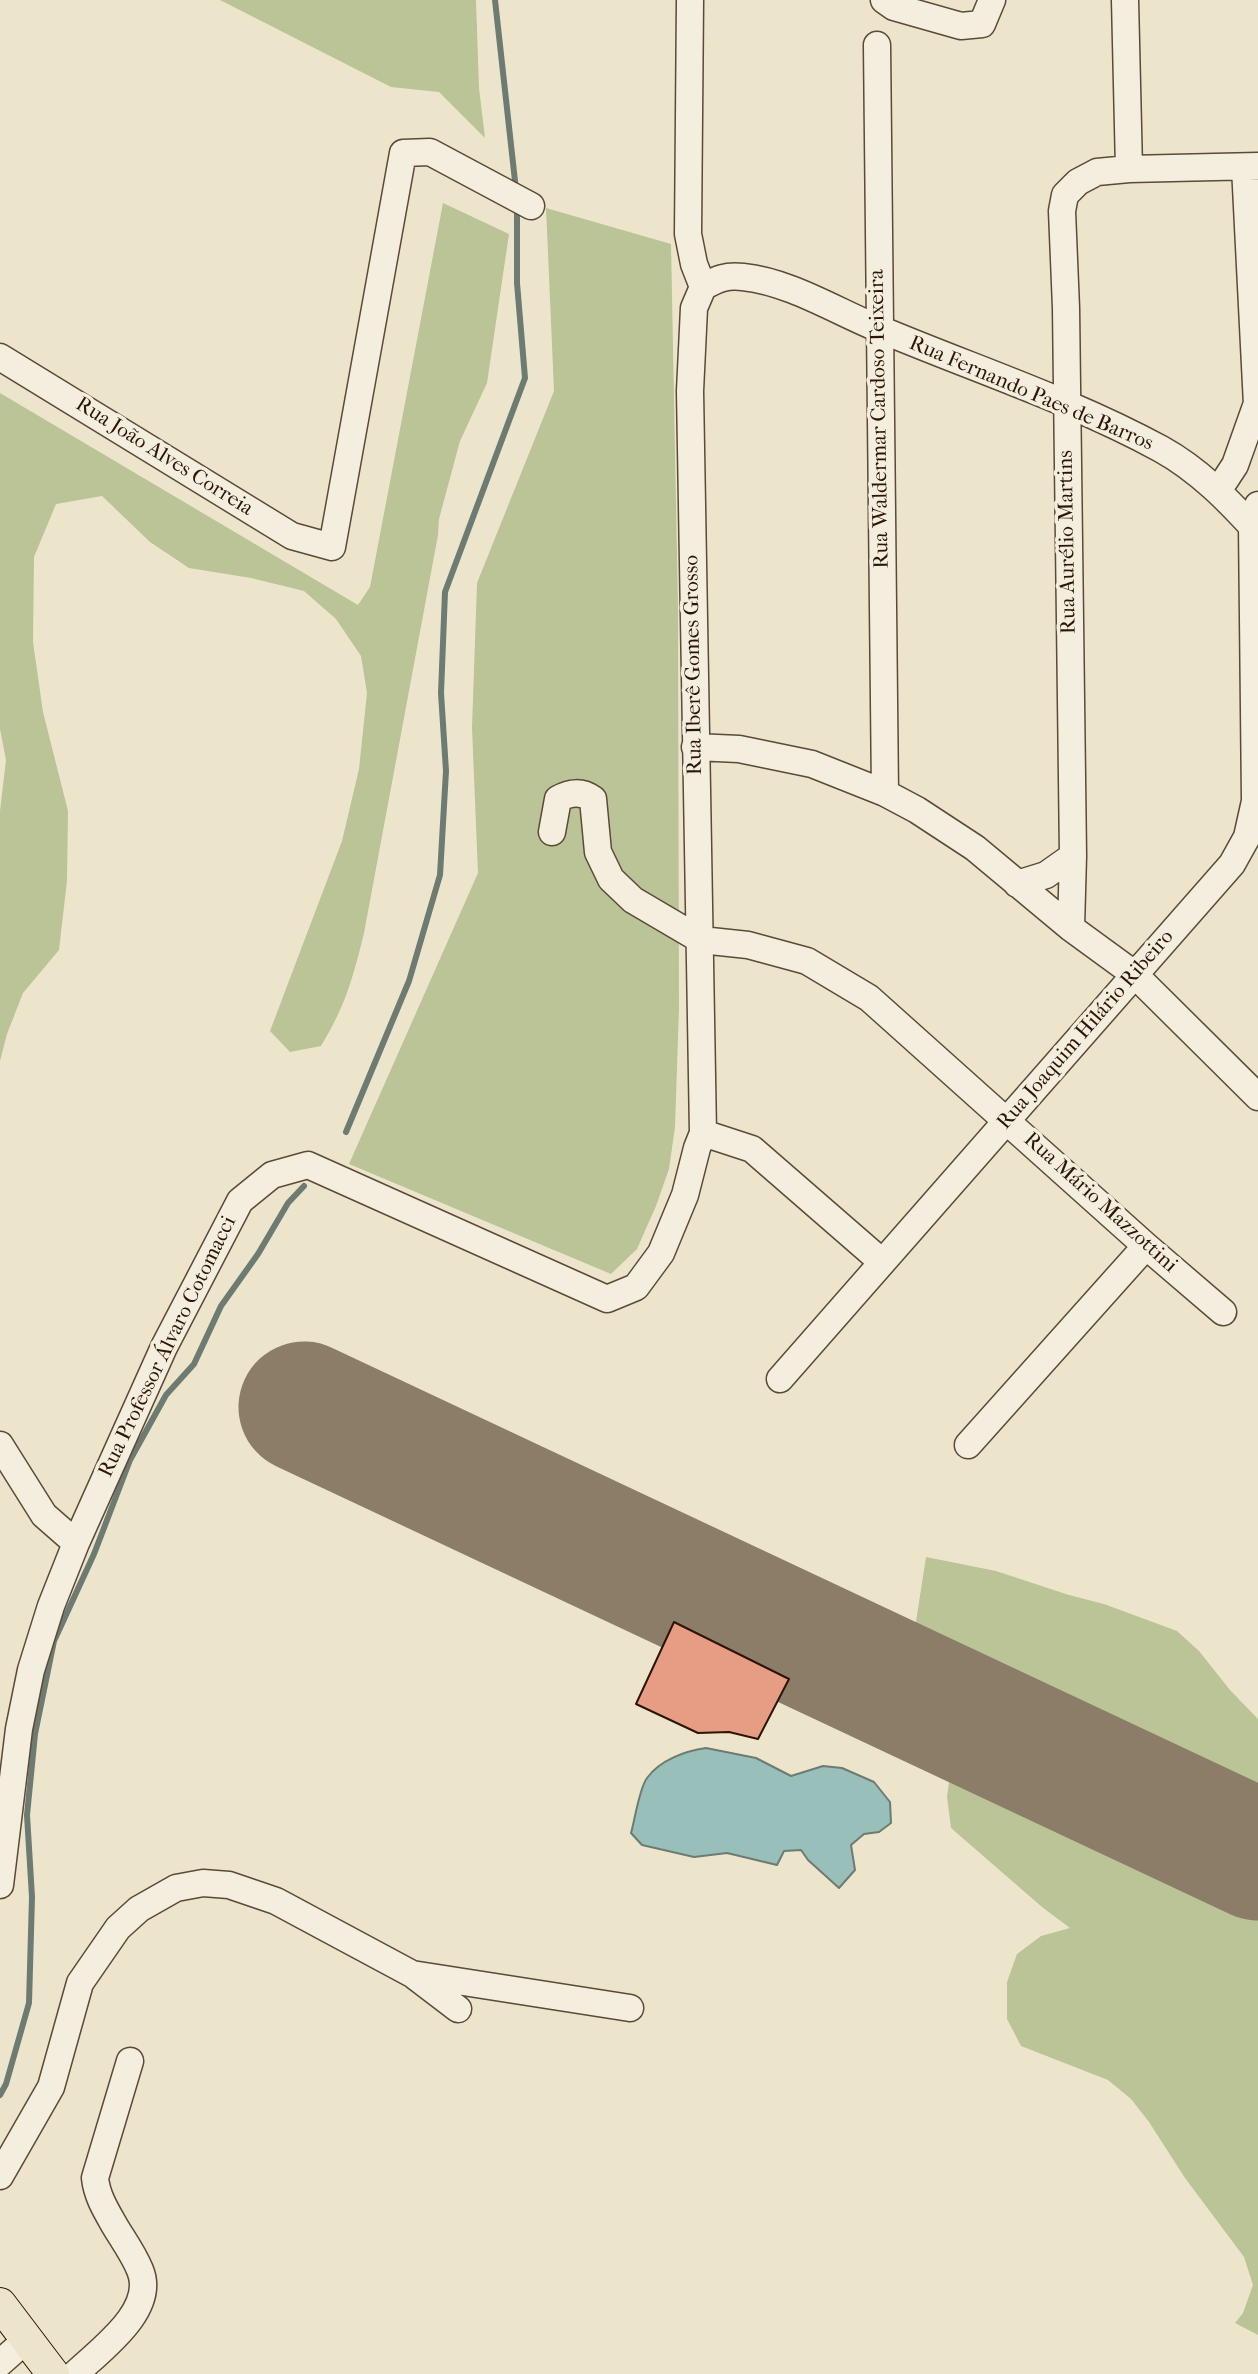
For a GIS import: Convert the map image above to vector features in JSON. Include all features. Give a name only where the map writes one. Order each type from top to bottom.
[{"type":"main road","points":[[0,2304],[52,2374]]},
{"type":"street","points":[[690,0],[688,234],[694,264],[703,287]]},
{"type":"street","points":[[884,0],[894,6],[961,26],[982,24],[992,0]]},
{"type":"street","points":[[1125,0],[1129,169],[1252,167],[1257,416],[1235,465],[1218,491]]},
{"type":"street","name":"Rua Waldermar Cardoso Teixeira","points":[[877,46],[886,793]]},
{"type":"street","name":"Rua João Alves Correia","points":[[0,357],[292,536],[332,547],[402,153],[430,152],[531,206]]},
{"type":"street","name":"Rua Aurélio Martins","points":[[1071,928],[1073,856],[1062,211],[1065,195],[1078,182],[1097,172],[1129,169]]},
{"type":"street","name":"Rua Fernando Paes de Barros","points":[[703,287],[721,277],[744,277],[790,290],[1066,404],[1163,450],[1256,521]]},
{"type":"street","name":"Rua Iberê Gomes Grosso","points":[[607,1299],[636,1287],[661,1254],[685,1195],[703,1133],[690,391],[694,308],[703,287]]},
{"type":"street","name":"Rua Joaquim Hilário Ribeiro","points":[[780,1379],[1232,864],[1247,837],[1255,801],[1256,521]]},
{"type":"street","points":[[695,747],[739,749],[811,764],[886,793],[917,810],[975,848],[1071,928],[1134,974],[1258,1097]]},
{"type":"street","name":"Rua Mário Mazzottini","points":[[552,832],[558,799],[567,794],[585,794],[593,799],[598,852],[611,879],[632,900],[701,940],[748,945],[807,961],[869,998],[1223,1312]]},
{"type":"street","points":[[1017,884],[1046,875],[1073,856]]},
{"type":"street","points":[[703,1133],[752,1149],[882,1262]]},
{"type":"street","name":"Rua Professor Álvaro Cotomacci","points":[[0,1885],[9,1726],[31,1670],[51,1606],[76,1543],[164,1347],[240,1201],[272,1175],[308,1165],[607,1299]]},
{"type":"street","points":[[968,1445],[1146,1246]]},
{"type":"street","points":[[0,1445],[44,1515],[76,1543]]},
{"type":"street","points":[[0,2176],[51,2087],[79,1983],[118,1928],[139,1909],[176,1888],[203,1883],[229,1885],[276,1901],[412,1974],[458,2009]]},
{"type":"street","points":[[412,1974],[630,2008]]},
{"type":"street","points":[[75,2374],[129,2322],[141,2301],[141,2272],[103,2203],[95,2178],[130,2061]]},
{"type":"street","points":[[0,2363],[26,2340]]},
{"type":"green space","points":[[220,0],[476,0],[479,88],[485,138],[439,92],[391,87]]},
{"type":"green space","points":[[443,203],[509,234],[487,383],[460,441],[439,519],[364,933],[352,978],[336,1018],[321,1046],[290,1052],[270,1031],[342,841],[359,769],[367,693],[361,656],[336,619],[304,591],[251,578],[189,568],[150,542],[102,496],[56,504],[34,557],[33,642],[43,712],[68,811],[67,881],[59,950],[23,993],[0,1061],[0,811],[6,760],[0,729],[0,393],[358,605],[370,587]]},
{"type":"green space","points":[[546,208],[671,244],[678,606],[679,1008],[675,1127],[669,1169],[656,1206],[637,1249],[611,1274],[349,1164],[478,873],[472,728],[477,583],[554,391]]},
{"type":"green space","points":[[926,1557],[996,1571],[1104,1604],[1177,1631],[1199,1651],[1230,1690],[1258,1719],[1258,1845],[1013,1737],[987,1721],[915,1659],[915,1628]]},
{"type":"green space","points":[[951,1767],[982,1771],[1009,1783],[1036,1799],[1066,1811],[1120,1846],[1173,1874],[1204,1878],[1258,1876],[1258,2335],[1235,2323],[1243,2313],[1253,2285],[1244,2257],[1131,2099],[1108,2080],[1021,2046],[1007,2019],[1007,1982],[1017,1954],[1041,1936],[1070,1928],[951,1828],[947,1797]]},
{"type":"water","points":[[706,1748],[756,1758],[791,1776],[823,1766],[842,1768],[874,1782],[890,1802],[891,1823],[879,1832],[864,1834],[851,1845],[855,1870],[839,1888],[808,1860],[801,1850],[784,1851],[777,1865],[727,1853],[694,1857],[642,1845],[631,1833],[639,1797],[647,1778],[659,1766],[674,1757]]},
{"type":"building","points":[[674,1622],[789,1679],[758,1739],[729,1732],[698,1733],[636,1704]]},
{"type":"waterway","points":[[495,0],[516,190]]},
{"type":"waterway","points":[[346,1132],[409,981],[440,875],[446,771],[441,693],[445,592],[525,378],[517,283],[517,207]]},
{"type":"waterway","points":[[0,2095],[6,2084],[29,2003],[32,1897],[27,1815],[35,1734],[54,1641],[94,1554],[130,1460],[166,1395],[194,1364],[221,1306],[258,1254],[288,1203],[304,1186]]},
{"type":"runway","points":[[304,1407],[1258,1855]]}]
